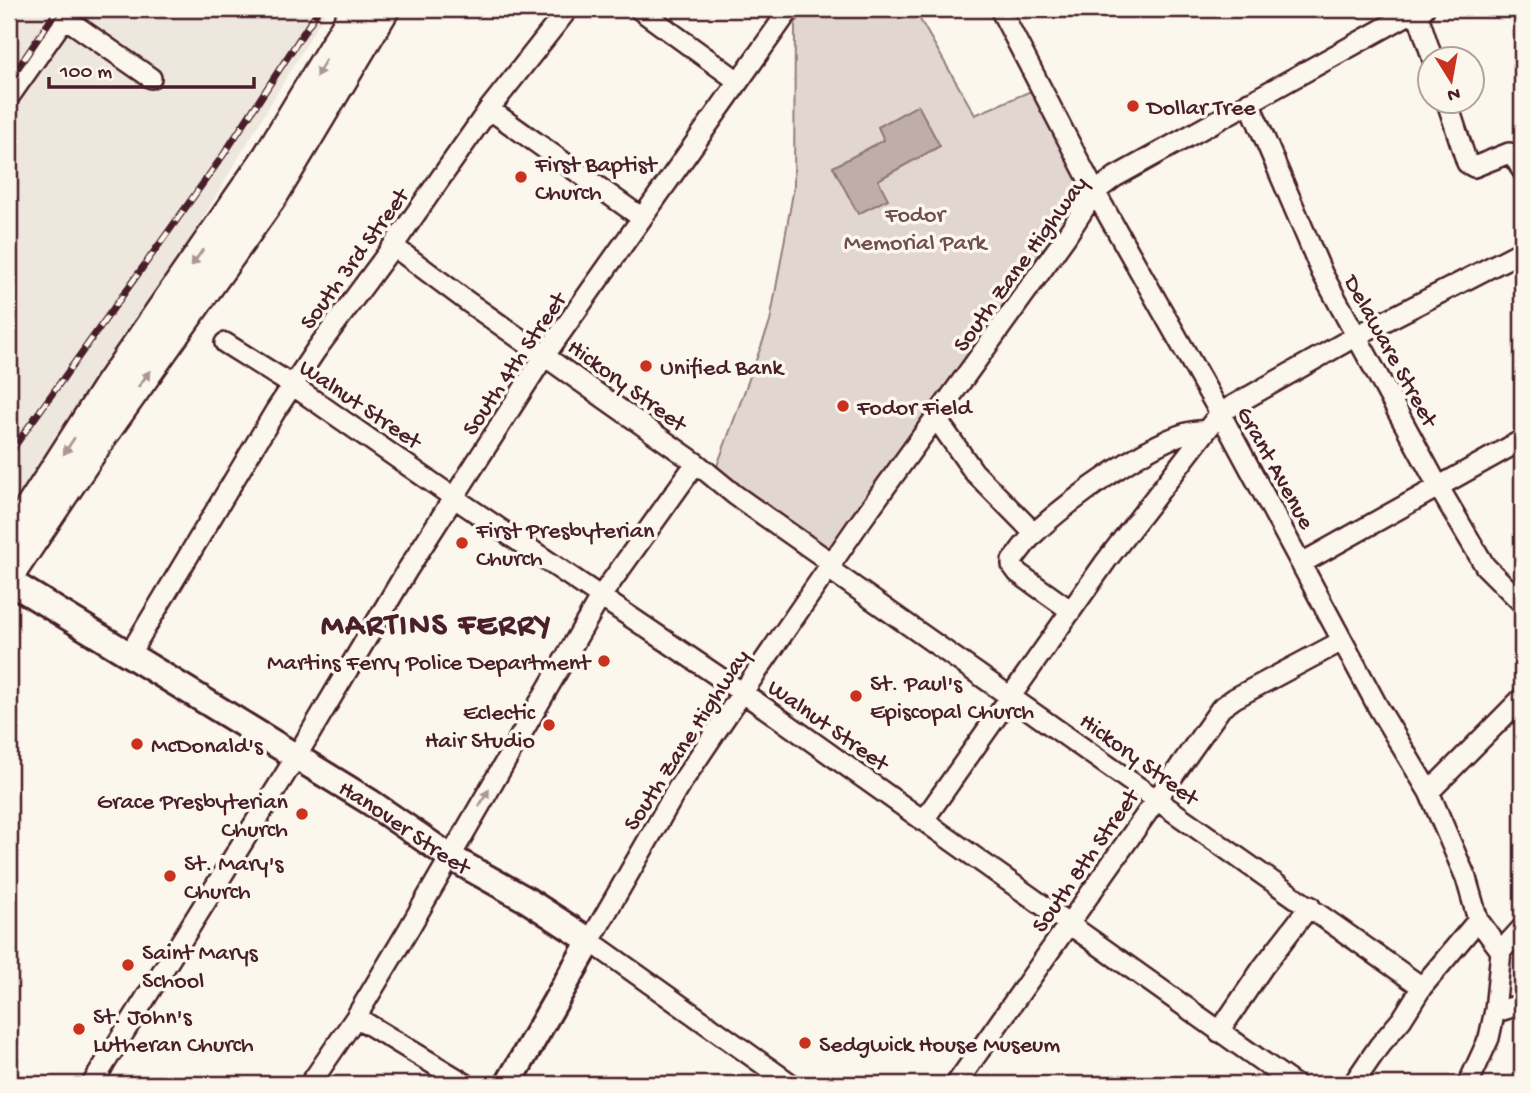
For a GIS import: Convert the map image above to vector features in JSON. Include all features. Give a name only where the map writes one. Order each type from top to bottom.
[{"type":"highway","points":[[9,540],[108,386],[267,157],[356,9]]},
{"type":"highway","points":[[9,578],[102,437],[273,196],[385,9]]},
{"type":"main road","name":"Hanover Street","points":[[9,578],[129,655],[370,802],[450,858],[527,900],[590,942]]},
{"type":"main road","points":[[508,1084],[590,942]]},
{"type":"street","name":"South 3rd Street","points":[[129,655],[292,385],[489,109],[568,9]]},
{"type":"street","points":[[639,9],[738,80]]},
{"type":"street","name":"South 4th Street","points":[[92,1084],[296,757],[453,498],[545,355],[790,9]]},
{"type":"street","points":[[1419,10],[1429,46]]},
{"type":"street","name":"South Zane Highway","points":[[590,942],[678,788],[1095,192],[1115,177],[1419,10]]},
{"type":"street","points":[[9,97],[68,13],[151,78]]},
{"type":"street","name":"Grant Avenue","points":[[1008,13],[1095,192],[1220,413],[1394,736],[1429,792],[1466,878],[1478,920],[1501,951]]},
{"type":"street","name":"Delaware Street","points":[[1249,102],[1322,273],[1356,336],[1471,545],[1485,566],[1522,603]]},
{"type":"street","points":[[489,109],[642,218]]},
{"type":"street","points":[[1452,116],[1467,163],[1474,167],[1509,153],[1513,154],[1522,170]]},
{"type":"street","name":"Hickory Street","points":[[393,246],[696,463],[735,495],[1009,695],[1422,987]]},
{"type":"street","points":[[923,821],[1070,610],[1220,413],[1356,336],[1522,251]]},
{"type":"street","name":"Walnut Street","points":[[225,343],[292,385],[453,498],[743,693],[1294,1084]]},
{"type":"street","points":[[936,418],[974,472],[1034,533]]},
{"type":"street","points":[[1070,610],[1018,573],[1012,565],[1013,561],[1034,533],[1091,488],[1133,460],[1180,435],[1194,430],[1204,431]]},
{"type":"street","points":[[1301,563],[1522,440]]},
{"type":"street","points":[[310,1084],[356,1017],[601,596],[696,463]]},
{"type":"street","name":"South 8th Street","points":[[956,1084],[1214,716],[1228,702],[1342,641]]},
{"type":"street","points":[[1429,792],[1522,698]]},
{"type":"street","points":[[1219,1032],[1263,967],[1310,906]]},
{"type":"street","points":[[1353,1084],[1379,1046],[1402,1019],[1422,987],[1478,920]]},
{"type":"street","points":[[1468,1084],[1489,1038],[1495,1010],[1501,951],[1522,928]]},
{"type":"street","name":"Hanover Street","points":[[590,942],[791,1084]]},
{"type":"street","points":[[1495,1010],[1522,1004]]},
{"type":"street","points":[[356,1017],[466,1084]]},
{"type":"shaded area","points":[[9,9],[327,9],[176,263],[9,531]]},
{"type":"shaded area","points":[[918,105],[940,146],[878,180],[888,199],[858,214],[833,167],[884,140],[878,127]]},
{"type":"green space","name":"Fodor Memorial Park","points":[[806,9],[914,9],[975,115],[1031,91],[1093,196],[827,560],[713,477],[770,322],[794,187],[795,24]]},
{"type":"railway","points":[[9,81],[58,9]]},
{"type":"railway","points":[[9,454],[224,154],[319,9]]},
{"type":"place","name":"Dollar Tree","points":[[1133,106]]},
{"type":"place","name":"First Baptist Church","points":[[521,177]]},
{"type":"place","name":"Unified Bank","points":[[646,366]]},
{"type":"place","name":"Fodor Field","points":[[843,406]]},
{"type":"place","name":"First Presbyterian Church","points":[[462,543]]},
{"type":"place","name":"Martins Ferry Police Department","points":[[604,661]]},
{"type":"place","name":"St. Paul's Episcopal Church","points":[[856,696]]},
{"type":"place","name":"Eclectic Hair Studio","points":[[549,725]]},
{"type":"place","name":"McDonald's","points":[[137,744]]},
{"type":"place","name":"Grace Presbyterian Church","points":[[302,814]]},
{"type":"place","name":"St. Mary's Church","points":[[170,876]]},
{"type":"place","name":"Saint Marys School","points":[[128,965]]},
{"type":"place","name":"St. John's Lutheran Church","points":[[79,1029]]},
{"type":"place","name":"Sedgwick House Museum","points":[[805,1043]]},
{"type":"district","name":"MARTINS FERRY","points":[[437,622]]}]
